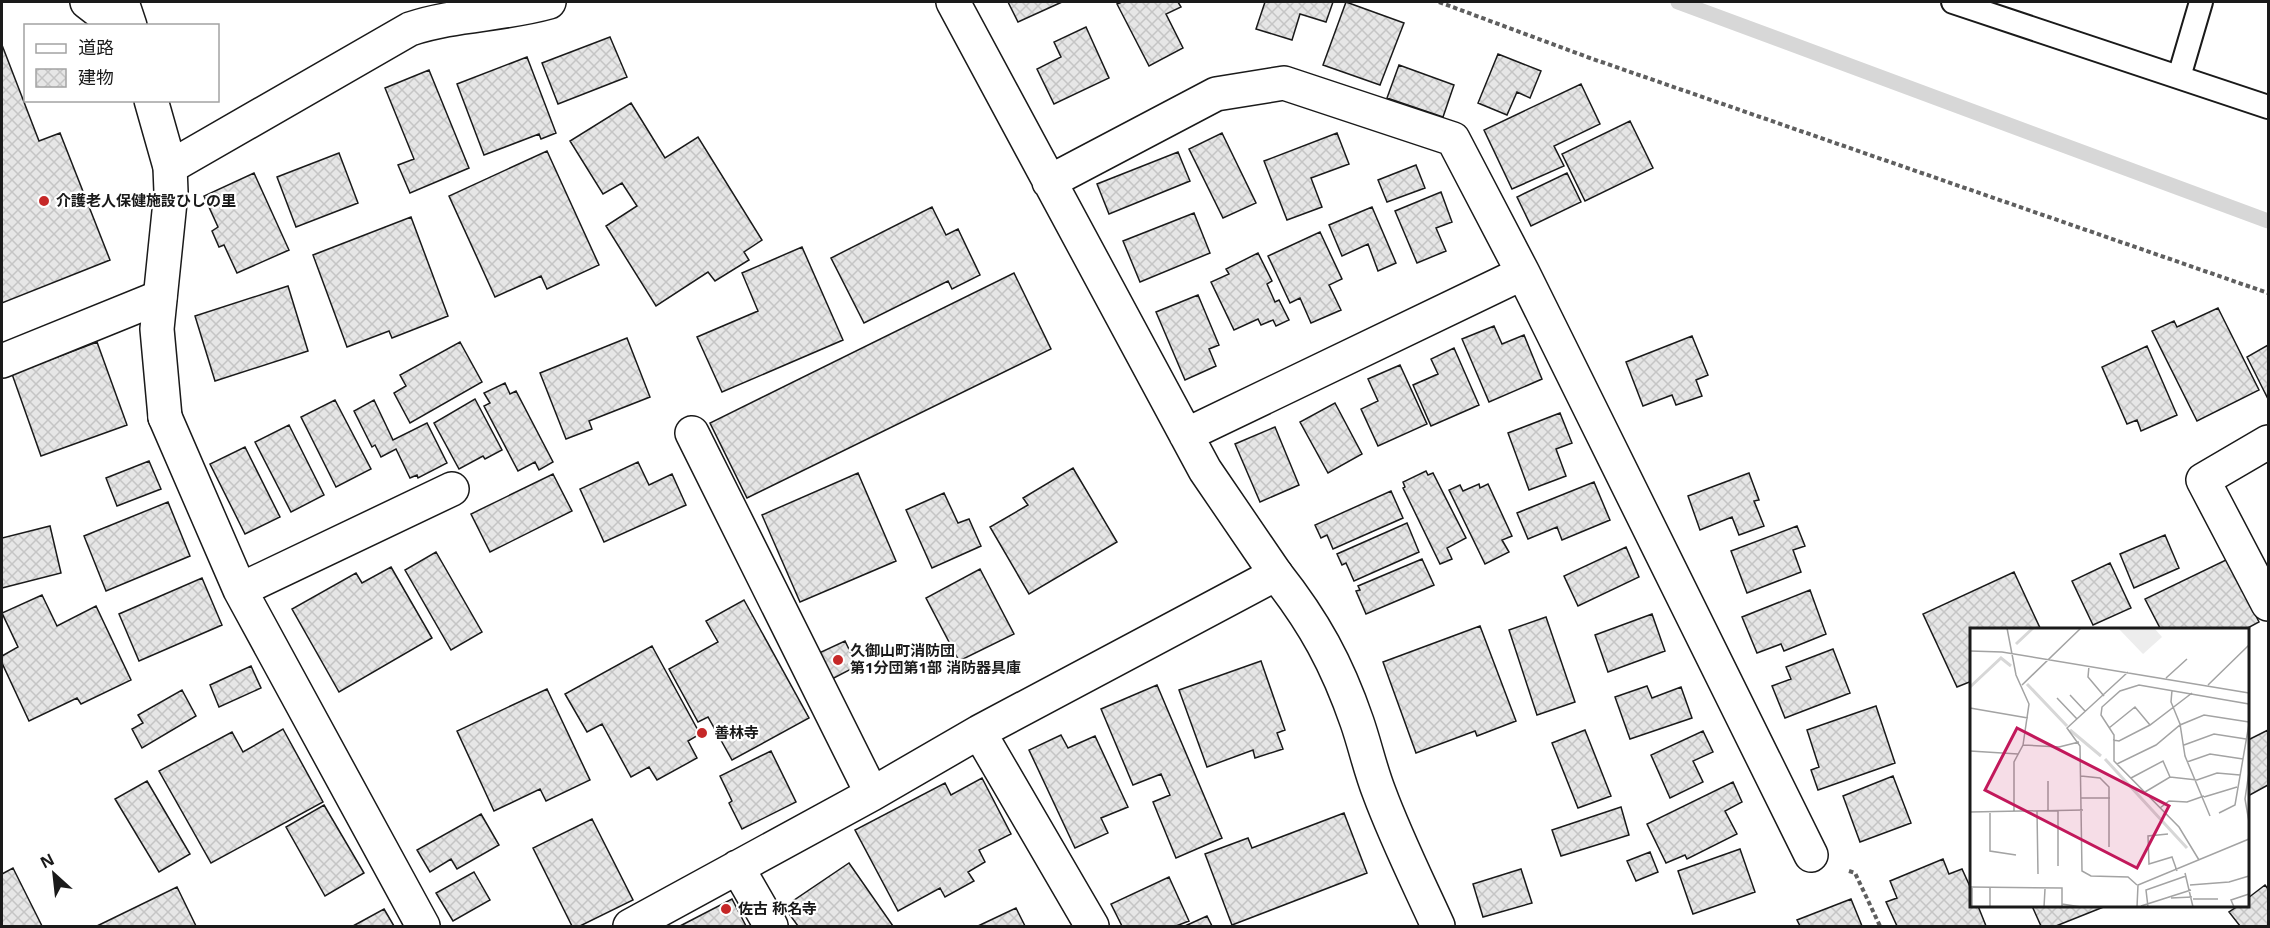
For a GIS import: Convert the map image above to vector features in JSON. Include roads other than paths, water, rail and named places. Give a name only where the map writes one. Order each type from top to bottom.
[{"type":"street","points":[[87,2],[115,24]]},
{"type":"street","points":[[122,2],[129,24]]},
{"type":"street","points":[[170,167],[410,29],[431,22],[549,2]]},
{"type":"street","points":[[953,2],[1186,435],[1230,508],[1304,610],[1327,648],[1358,723],[1377,788],[1390,821],[1438,927]]},
{"type":"street","points":[[1049,182],[1216,94],[1284,83],[1453,139],[1523,273],[1811,855]]},
{"type":"street","points":[[152,102],[170,167],[171,192],[157,329],[165,417],[240,590],[423,927]]},
{"type":"street","points":[[1186,435],[1523,273]]},
{"type":"street","points":[[2,361],[160,297]]},
{"type":"street","points":[[692,432],[872,794]]},
{"type":"street","points":[[2268,442],[2203,480],[2268,604]]},
{"type":"street","points":[[240,590],[452,489]]},
{"type":"street","points":[[630,927],[872,794],[979,732],[1276,574]]},
{"type":"street","points":[[979,732],[1092,927]]},
{"type":"street","points":[[736,867],[771,927]]},
{"type":"lane","points":[[1953,2],[2268,107]]},
{"type":"lane","points":[[2179,77],[2201,2]]},
{"type":"waterway","points":[[1678,2],[2268,221]]},
{"type":"place","name":"介護老人保健施設ひしの里","points":[[44,201]]},
{"type":"place","name":"久御山町消防団 第1分団第1部 消防器具庫","points":[[838,660]]},
{"type":"place","name":"善林寺","points":[[702,733]]},
{"type":"place","name":"佐古 称名寺","points":[[726,909]]}]
